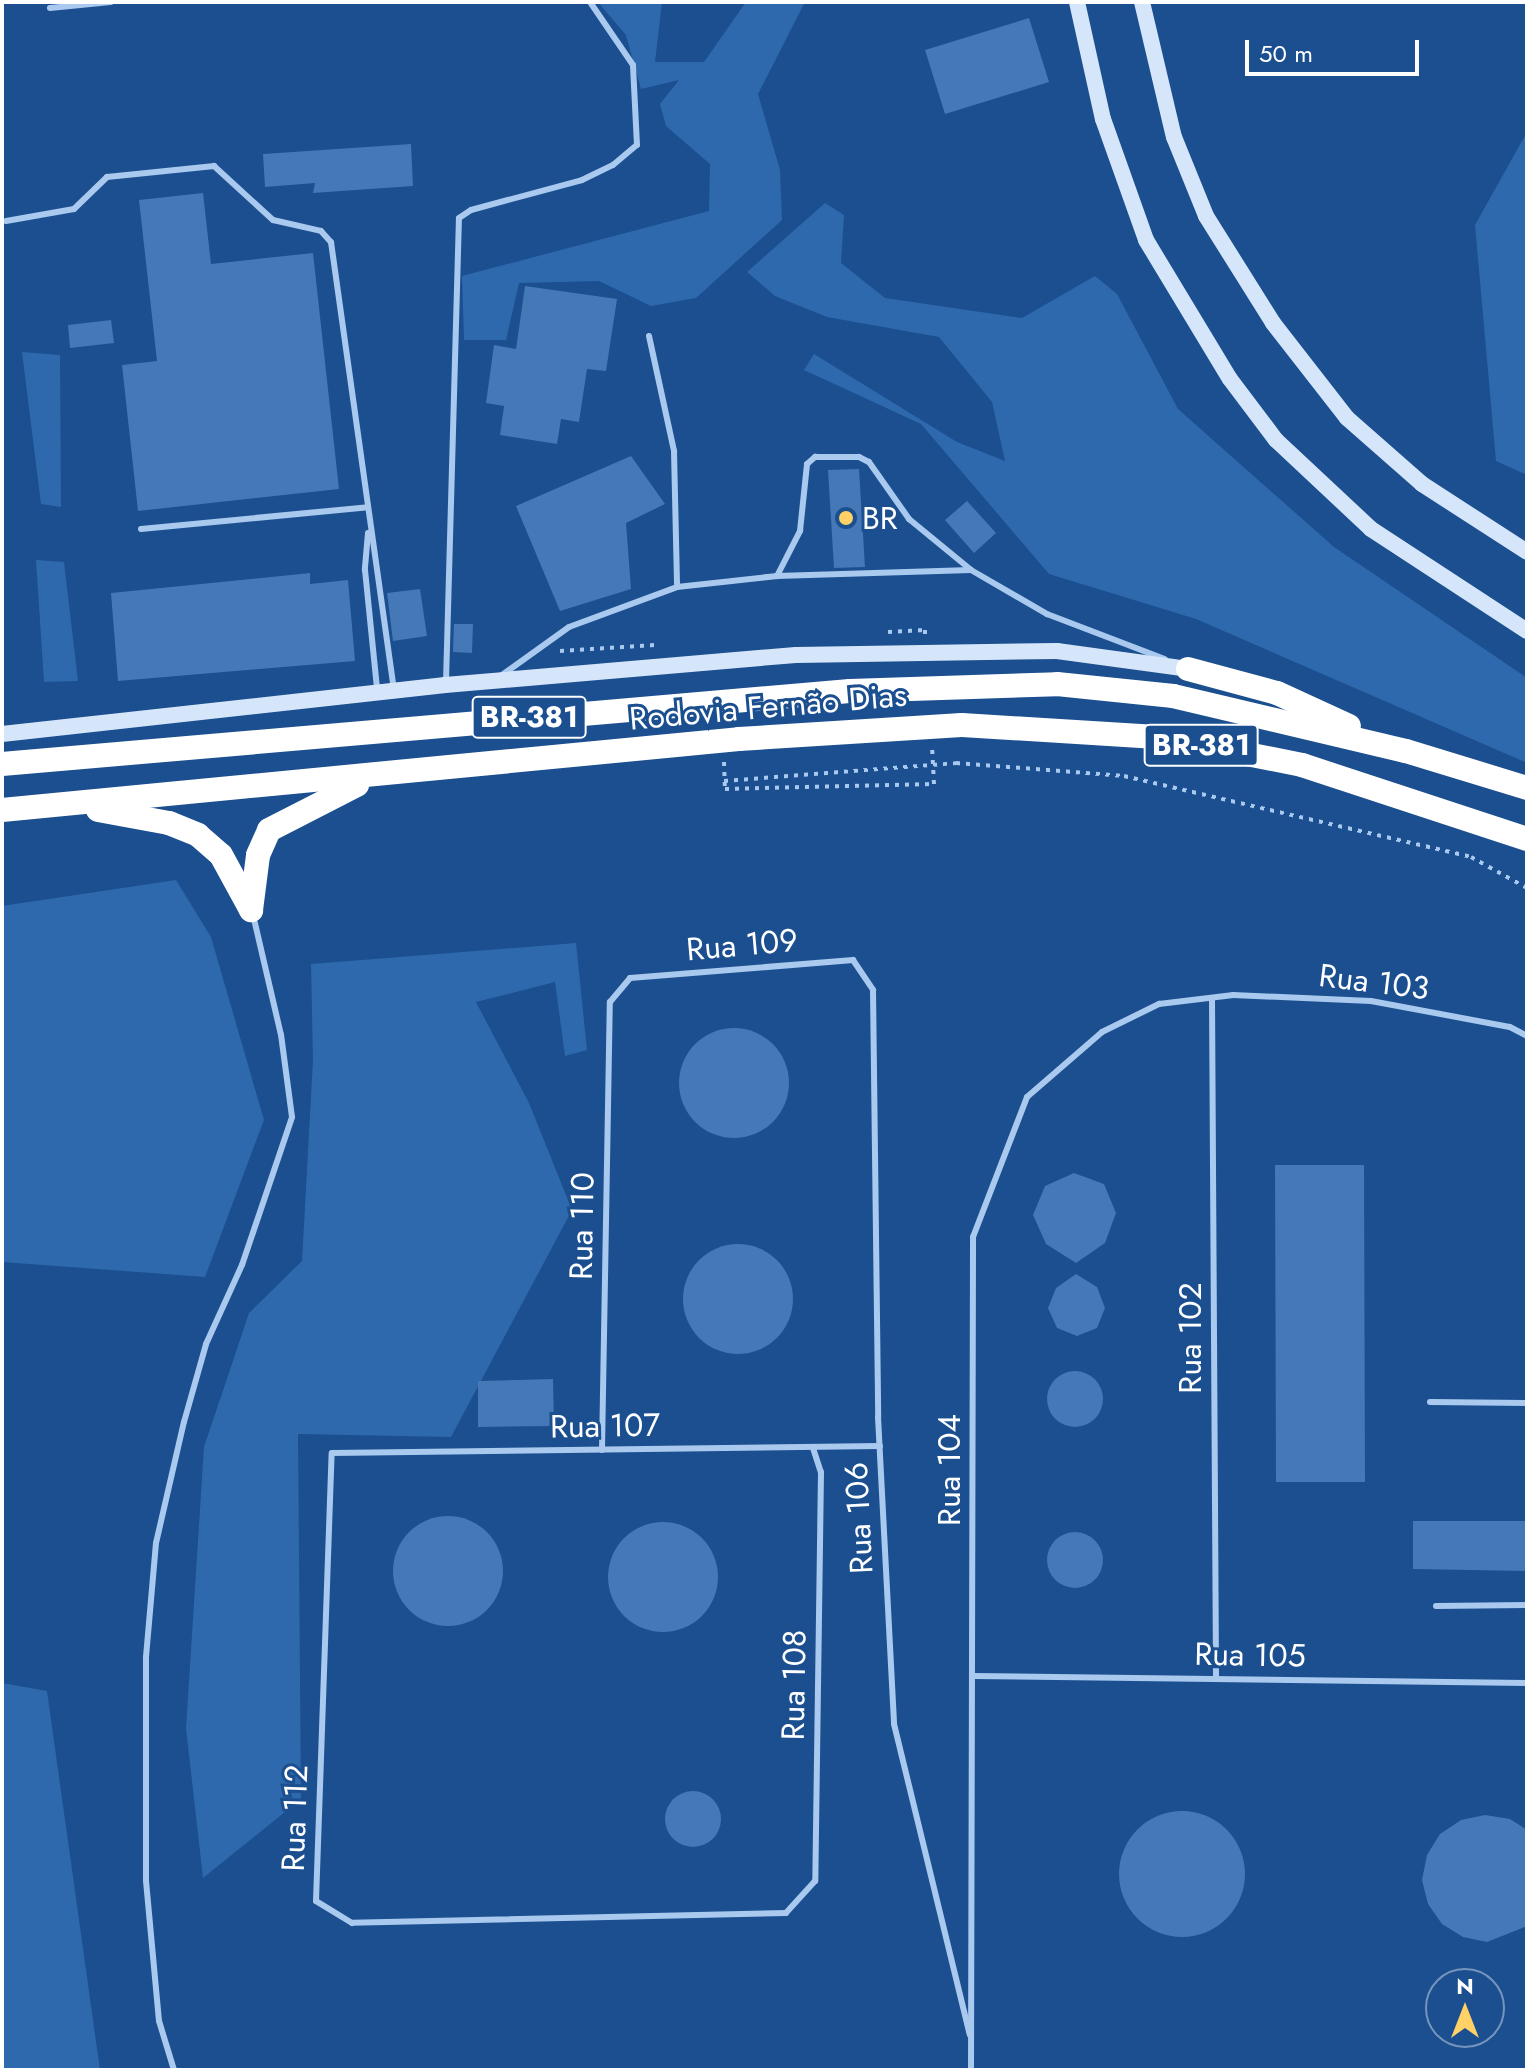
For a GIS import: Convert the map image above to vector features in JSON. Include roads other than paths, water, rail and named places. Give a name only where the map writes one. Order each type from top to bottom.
[{"type":"highway","name":"BR-381","points":[[1188,669],[1277,693],[1406,751]]},
{"type":"highway","name":"Rodovia Fernão Dias","points":[[2,764],[235,740],[995,684],[1057,684],[1173,696],[1406,751],[1527,788]]},
{"type":"highway","name":"Rodovia Fernão Dias","points":[[2,810],[862,729],[1056,729],[1161,737],[1302,765],[1527,839]]},
{"type":"highway","points":[[251,910],[258,855],[269,830],[377,776]]},
{"type":"highway","name":"BR-381","points":[[68,804],[169,823],[198,835],[221,855],[251,910]]},
{"type":"main road","points":[[1077,2],[1103,119],[1146,240],[1230,379],[1276,440],[1371,529],[1527,631]]},
{"type":"main road","points":[[1142,2],[1174,137],[1190,177],[1206,216],[1273,323],[1347,418],[1422,484],[1527,552]]},
{"type":"main road","name":"Rodovia Fernão Dias","points":[[2,734],[445,685],[892,652],[1057,651],[1188,669]]},
{"type":"lane","points":[[50,8],[111,2]]},
{"type":"lane","points":[[445,685],[459,218],[471,210],[582,180],[613,165],[637,145],[633,65],[590,2]]},
{"type":"lane","points":[[6,221],[74,209],[107,177],[214,166],[273,220],[321,231],[331,242],[394,691]]},
{"type":"lane","points":[[649,336],[674,451],[677,587]]},
{"type":"lane","points":[[777,576],[800,531],[807,464],[815,457],[859,457],[869,462],[909,519],[971,570],[1047,614],[1188,669]]},
{"type":"lane","points":[[141,529],[368,507]]},
{"type":"lane","points":[[369,521],[365,570],[377,693]]},
{"type":"lane","points":[[493,681],[569,627],[677,587],[777,576],[971,570]]},
{"type":"lane","points":[[174,2070],[159,2021],[146,1880],[146,1657],[156,1543],[184,1422],[206,1344],[242,1265],[292,1117],[281,1035],[251,910]]},
{"type":"lane","name":"Rua 109","points":[[610,1002],[630,978],[853,960],[873,990]]},
{"type":"lane","name":"Rua 106","points":[[873,990],[880,1446],[894,1724],[970,2035]]},
{"type":"lane","name":"Rua 103","points":[[1212,998],[1371,1001],[1510,1027],[1527,1036]]},
{"type":"lane","name":"Rua 104","points":[[971,2070],[973,1237],[1027,1097],[1102,1032],[1159,1004],[1212,998]]},
{"type":"lane","name":"Rua 102","points":[[1212,998],[1216,1679]]},
{"type":"lane","name":"Rua 110","points":[[602,1450],[610,1002]]},
{"type":"lane","points":[[1430,1402],[1527,1403]]},
{"type":"lane","name":"Rua 107","points":[[332,1453],[880,1446]]},
{"type":"lane","name":"Rua 108","points":[[786,1913],[815,1881],[821,1472],[813,1448]]},
{"type":"lane","name":"Rua 112","points":[[332,1453],[316,1901],[352,1923],[786,1913]]},
{"type":"lane","points":[[1436,1606],[1527,1605]]},
{"type":"lane","name":"Rua 105","points":[[973,1676],[1527,1683]]},
{"type":"place","name":"BR","points":[[846,518]]}]
